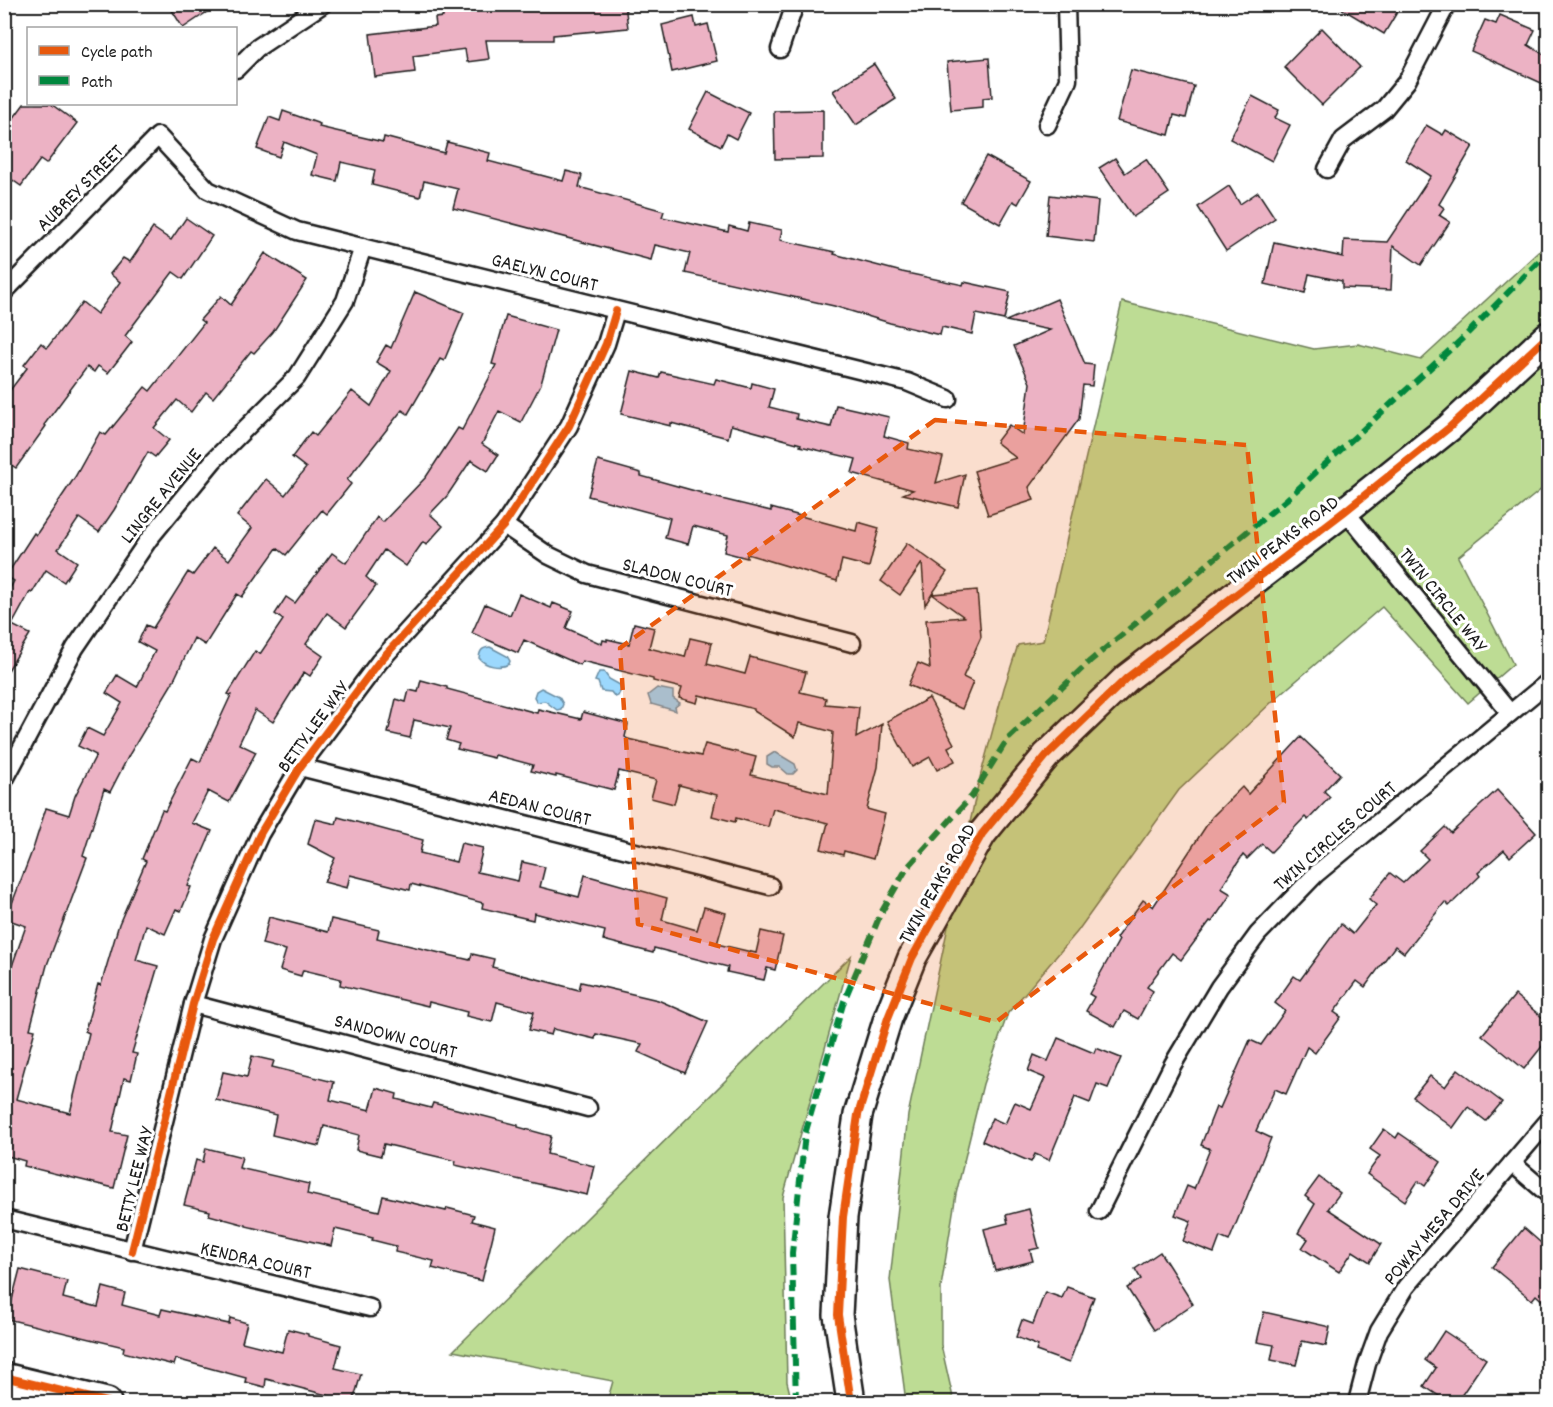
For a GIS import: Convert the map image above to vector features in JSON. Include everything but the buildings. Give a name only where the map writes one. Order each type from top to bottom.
[{"type":"main road","name":"TWIN PEAKS ROAD","points":[[851,1402],[837,1315],[843,1217],[858,1115],[888,1018],[912,958],[982,834],[1046,756],[1127,678],[1346,511],[1450,427],[1548,336]]},
{"type":"main road","points":[[4,1377],[107,1402]]},
{"type":"street","points":[[237,68],[257,48],[323,4]]},
{"type":"street","points":[[780,49],[795,4]]},
{"type":"street","points":[[1047,124],[1068,80],[1066,4]]},
{"type":"street","points":[[1327,170],[1342,140],[1384,109],[1407,81],[1447,4]]},
{"type":"street","name":"GAELYN COURT","points":[[158,136],[208,190],[297,231],[907,382],[948,399]]},
{"type":"street","name":"AUBREY STREET","points":[[4,292],[158,136]]},
{"type":"street","name":"LINGRE AVENUE","points":[[4,782],[75,648],[149,539],[214,460],[297,377],[345,301],[363,247]]},
{"type":"street","name":"BETTY LEE WAY","points":[[132,1251],[193,1004],[213,939],[260,834],[300,767],[379,662],[504,525],[568,426],[606,344],[616,310]]},
{"type":"street","name":"TWIN CIRCLE WAY","points":[[1346,511],[1510,713]]},
{"type":"street","name":"SLADON COURT","points":[[504,525],[548,555],[587,574],[852,643]]},
{"type":"street","name":"TWIN CIRCLES COURT","points":[[1099,1211],[1173,1064],[1219,987],[1258,934],[1316,874],[1548,682]]},
{"type":"street","name":"AEDAN COURT","points":[[300,767],[770,886]]},
{"type":"street","name":"SANDOWN COURT","points":[[193,1004],[588,1108]]},
{"type":"street","name":"POWAY MESA DRIVE","points":[[1358,1402],[1367,1364],[1379,1331],[1406,1287],[1548,1121]]},
{"type":"street","points":[[1512,1163],[1548,1194]]},
{"type":"street","name":"KENDRA COURT","points":[[4,1219],[370,1308]]},
{"type":"highlighted area","points":[[935,420],[1247,445],[1284,802],[996,1022],[638,924],[620,648]]},
{"type":"green space","points":[[1548,243],[1548,484],[1458,557],[1513,664],[1468,703],[1382,607],[1275,699],[1179,790],[1077,932],[1008,1013],[983,1084],[956,1194],[941,1287],[941,1345],[954,1402],[906,1402],[890,1280],[908,1115],[978,785],[1018,645],[1043,641],[1122,302],[1314,349],[1358,344],[1421,360]]},
{"type":"green space","points":[[851,956],[783,1197],[787,1382],[792,1402],[607,1402],[613,1381],[453,1351]]},
{"type":"water","points":[[490,647],[507,656],[509,664],[497,666],[482,661],[479,658],[481,651]]},
{"type":"water","points":[[599,672],[604,672],[609,679],[620,685],[621,690],[618,696],[615,697],[611,692],[601,691],[598,682],[595,681]]},
{"type":"water","points":[[541,688],[559,697],[563,704],[561,709],[557,710],[545,701],[537,702],[534,697],[536,691]]},
{"type":"water","points":[[657,688],[673,691],[673,698],[680,703],[675,707],[676,711],[651,704],[648,695]]},
{"type":"water","points":[[775,752],[795,764],[797,770],[793,774],[788,774],[780,767],[767,764],[767,757]]},
{"type":"marked path","points":[[796,1402],[792,1253],[805,1134],[844,1001],[881,913],[907,868],[972,796],[1007,740],[1090,661],[1287,499],[1463,338],[1548,252]]},
{"type":"cycle path","points":[[132,1251],[193,1004],[213,939],[260,834],[300,767],[379,662],[504,525],[569,426],[606,344],[616,311]]},
{"type":"cycle path","points":[[851,1402],[838,1315],[843,1217],[858,1115],[888,1018],[912,958],[982,834],[1046,756],[1127,678],[1345,511],[1450,427],[1548,336]]},
{"type":"cycle path","points":[[4,1377],[107,1402]]}]
